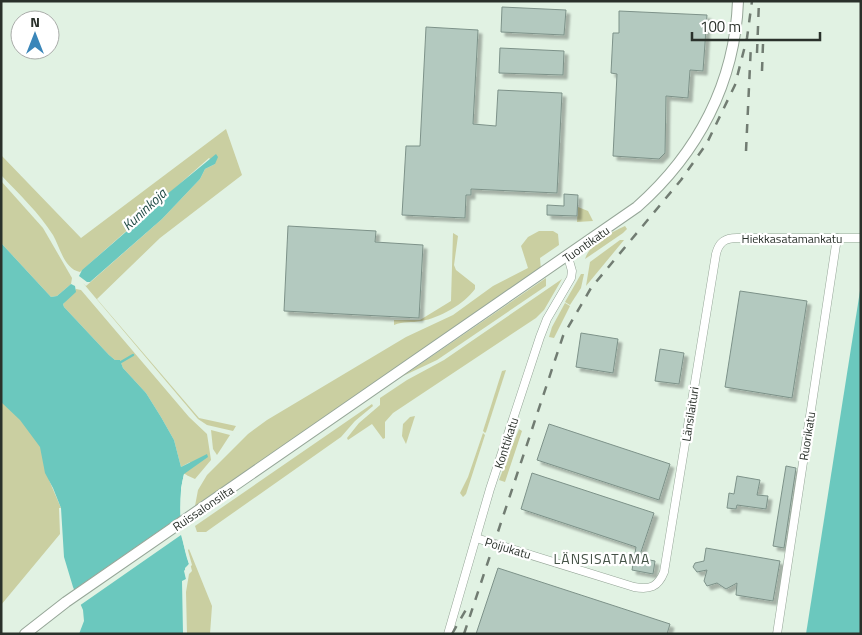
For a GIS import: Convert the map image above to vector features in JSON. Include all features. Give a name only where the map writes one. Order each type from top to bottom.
[{"type":"street","name":"Tuontikatu","points":[[339,414],[642,204],[667,178],[690,149],[711,112],[727,71],[735,43],[738,1]]},
{"type":"street","name":"Hiekkasatamankatu","points":[[723,241],[730,238],[746,237],[861,238]]},
{"type":"street","name":"Ruorikatu","points":[[777,634],[837,238]]},
{"type":"street","name":"Länsilaituri","points":[[654,586],[661,580],[664,572],[716,254],[723,241]]},
{"type":"street","name":"Konttikatu","points":[[448,634],[476,538],[540,337],[547,319],[570,278],[572,271],[568,257]]},
{"type":"street","name":"Ruissalonsilta","points":[[25,634],[66,602],[339,414]]},
{"type":"street","name":"Poijukatu","points":[[476,538],[634,587],[646,589],[654,586]]},
{"type":"green space","points":[[226,129],[242,175],[160,238],[97,299],[199,418],[236,426],[233,431],[207,425],[198,419],[83,283],[86,286],[162,219],[200,179],[205,169],[215,164],[209,158],[80,272],[70,267],[42,219],[1,175],[1,155],[81,238]]},
{"type":"green space","points":[[1,181],[43,228],[72,278],[71,284],[57,296],[51,297],[1,243]]},
{"type":"green space","points":[[578,207],[588,211],[593,221],[577,222]]},
{"type":"green space","points":[[625,226],[627,229],[623,233],[585,259],[596,243]]},
{"type":"green space","points":[[539,231],[553,231],[558,234],[559,245],[540,258],[541,270],[195,506],[198,490],[207,475],[248,434],[267,420],[406,337],[453,315],[493,286],[528,268],[521,246],[528,237]]},
{"type":"green space","points":[[453,233],[458,236],[454,265],[456,270],[475,285],[475,289],[465,300],[444,314],[418,322],[394,325],[394,320],[420,320],[451,301]]},
{"type":"green space","points":[[620,240],[624,240],[586,286],[590,262]]},
{"type":"green space","points":[[581,274],[584,274],[581,288],[570,305],[565,302]]},
{"type":"green space","points":[[546,278],[546,286],[437,360],[403,376]]},
{"type":"green space","points":[[562,279],[544,310],[536,318],[393,413],[385,422],[385,438],[383,439],[372,424],[348,440],[347,438],[359,423],[380,405],[380,398],[407,380],[444,360]]},
{"type":"green space","points":[[76,289],[81,290],[189,417],[207,434],[211,460],[195,479],[184,474],[190,462],[181,467],[174,440],[146,393],[123,368],[120,360],[115,360],[109,355],[64,307],[63,304]]},
{"type":"green space","points":[[565,303],[570,306],[554,338],[549,337],[552,327]]},
{"type":"green space","points":[[506,370],[485,433],[483,431],[502,371]]},
{"type":"green space","points":[[1,391],[55,447],[49,480],[61,508],[59,508],[60,534],[1,605]]},
{"type":"green space","points":[[372,404],[373,406],[355,421],[341,437],[206,532],[197,532],[195,526]]},
{"type":"green space","points":[[415,416],[406,444],[402,436],[403,424],[410,417]]},
{"type":"green space","points":[[519,429],[522,431],[505,482],[499,480]]},
{"type":"green space","points":[[211,430],[230,435],[217,455],[213,449]]},
{"type":"green space","points":[[483,433],[485,435],[466,494],[463,497],[460,493],[468,477]]},
{"type":"green space","points":[[189,549],[212,606],[210,634],[187,634],[186,592],[189,574],[192,571],[187,551]]},
{"type":"water","points":[[216,154],[218,157],[215,164],[205,169],[200,179],[162,219],[90,282],[79,276],[82,270],[149,212],[155,204]]},
{"type":"water","points":[[1,243],[51,297],[57,296],[71,284],[75,286],[76,292],[63,304],[64,307],[109,355],[115,360],[120,360],[123,368],[146,393],[174,440],[181,467],[207,454],[208,457],[184,474],[182,484],[180,520],[183,543],[189,564],[185,568],[186,579],[183,585],[183,634],[79,634],[84,621],[83,610],[73,587],[64,557],[61,508],[45,473],[40,447],[20,420],[1,402]]},
{"type":"water","points":[[860,291],[861,634],[806,634]]},
{"type":"pier","points":[[184,474],[187,475],[184,488],[184,536],[192,565],[186,571],[188,579],[184,588],[186,634],[183,634],[182,581],[186,579],[184,571],[189,564],[181,535],[79,606],[72,591],[182,515],[181,488]]},
{"type":"building","points":[[502,7],[566,10],[564,35],[501,32]]},
{"type":"building","points":[[619,11],[707,15],[703,71],[690,70],[688,98],[666,96],[665,153],[659,159],[613,156],[617,74],[611,73],[613,33],[619,33]]},
{"type":"building","points":[[426,27],[478,30],[473,124],[496,126],[498,90],[562,93],[557,193],[471,189],[471,195],[466,195],[465,218],[402,215],[406,146],[420,146]]},
{"type":"building","points":[[500,48],[564,51],[563,75],[499,73]]},
{"type":"building","points":[[564,194],[578,195],[577,216],[547,215],[547,205],[564,206]]},
{"type":"building","points":[[288,226],[376,231],[375,242],[423,245],[419,318],[284,311]]},
{"type":"building","points":[[740,291],[807,301],[792,398],[725,387]]},
{"type":"building","points":[[581,333],[618,339],[613,373],[576,367]]},
{"type":"building","points":[[660,349],[684,353],[679,384],[655,381]]},
{"type":"building","points":[[549,424],[670,464],[659,500],[537,460]]},
{"type":"building","points":[[786,466],[796,468],[784,548],[773,546]]},
{"type":"building","points":[[532,473],[654,513],[639,558],[655,561],[653,574],[632,570],[636,547],[521,509]]},
{"type":"building","points":[[737,476],[760,480],[757,495],[768,496],[766,509],[737,505],[736,509],[727,508],[729,493],[734,494]]},
{"type":"building","points":[[706,548],[780,561],[773,601],[736,595],[737,583],[726,589],[717,583],[707,586],[704,581],[707,570],[697,572],[693,567],[695,563],[704,561]]},
{"type":"building","points":[[498,568],[670,624],[667,634],[476,634]]},
{"type":"waterway","points":[[121,362],[133,355]]},
{"type":"railway","points":[[464,634],[563,336],[591,288],[681,180],[707,143],[735,85],[747,38],[752,1]]},
{"type":"railway","points":[[757,53],[759,1]]},
{"type":"railway","points":[[746,151],[751,44]]},
{"type":"railway","points":[[762,71],[763,44]]},
{"type":"railway","points":[[452,634],[468,606]]},
{"type":"district","name":"LÄNSISATAMA","points":[[602,558]]},
{"type":"water label","name":"Kuninkoja","points":[[144,209]]}]
